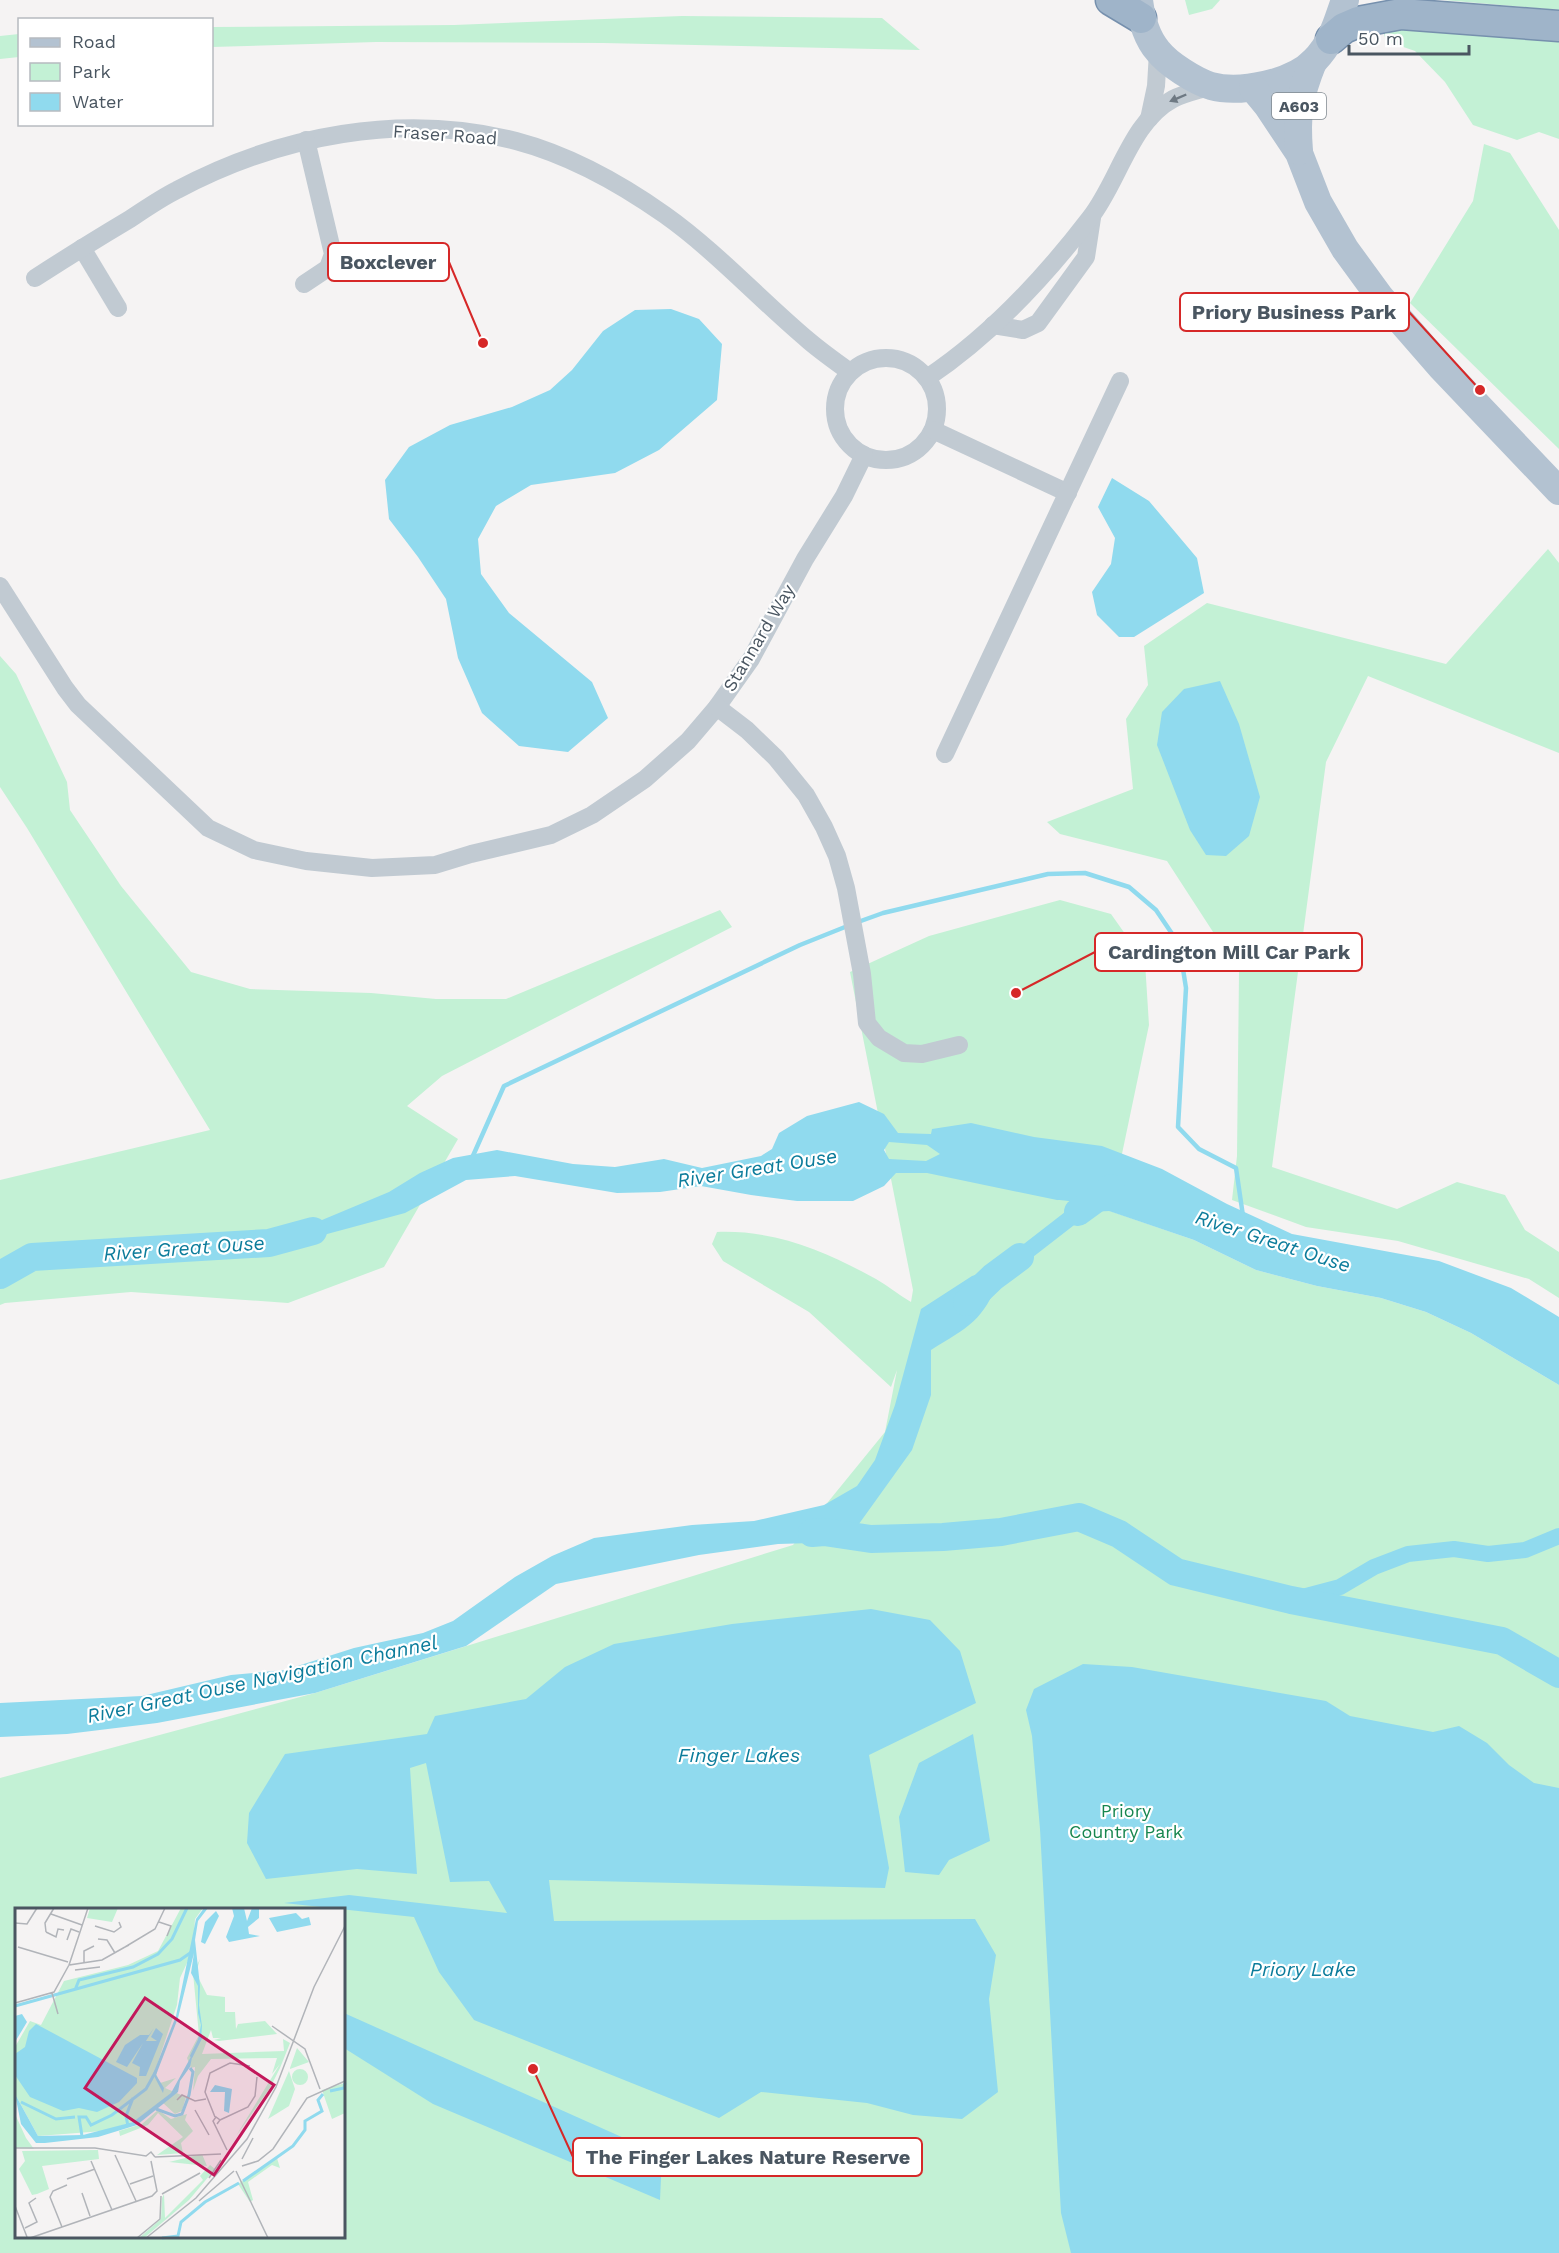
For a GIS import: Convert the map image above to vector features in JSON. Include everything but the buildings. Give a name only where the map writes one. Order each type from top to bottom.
[{"type":"highway","points":[[1112,0],[1140,9]]},
{"type":"highway","points":[[1331,39],[1344,28],[1358,22],[1401,14],[1559,26]]},
{"type":"main road","points":[[1140,9],[1158,52],[1190,76],[1212,86],[1253,88],[1285,80],[1313,62],[1331,39],[1345,0]]},
{"type":"main road","name":"A603","points":[[1299,153],[1297,120],[1301,91],[1313,62]]},
{"type":"main road","name":"A603","points":[[1253,88],[1268,105],[1299,153],[1318,202],[1345,249],[1380,297],[1441,367],[1559,491]]},
{"type":"street","points":[[927,378],[953,360],[993,325],[1037,281],[1092,216],[1149,119],[1156,86],[1158,52]]},
{"type":"street","points":[[1149,119],[1173,99],[1212,86]]},
{"type":"street","name":"Fraser Road","points":[[35,278],[177,190],[212,173],[277,148],[306,140],[354,132],[411,129],[476,134],[516,142],[562,157],[627,190],[666,216],[723,262],[809,341],[850,372]]},
{"type":"street","points":[[304,284],[328,268],[333,255],[306,140]]},
{"type":"street","points":[[993,325],[1023,330],[1038,323],[1086,257],[1092,216]]},
{"type":"street","points":[[82,248],[118,308]]},
{"type":"street","points":[[883,357],[913,364],[927,378],[936,396],[937,415],[933,430],[920,447],[902,458],[884,460],[864,455],[848,442],[837,424],[835,405],[840,387],[850,372],[862,363],[883,357]]},
{"type":"street","points":[[945,754],[1120,381]]},
{"type":"street","points":[[933,430],[1068,493]]},
{"type":"street","name":"Stannard Way","points":[[0,586],[65,688],[91,718],[208,828],[254,850],[306,861],[372,867],[435,865],[551,835],[592,815],[645,779],[688,741],[717,707],[751,659],[805,560],[844,496],[864,455]]},
{"type":"street","points":[[717,707],[747,730],[776,758],[806,795],[837,856],[846,888],[862,974],[867,1023],[879,1038],[908,1054],[922,1054],[959,1045]]},
{"type":"green space","points":[[1185,0],[1220,0],[1212,9],[1189,15]]},
{"type":"green space","points":[[1444,0],[1559,0],[1559,10]]},
{"type":"green space","points":[[682,16],[882,18],[920,50],[603,43],[376,42],[213,47],[213,27],[454,25]]},
{"type":"green space","points":[[1411,23],[1559,34],[1559,139],[1539,132],[1517,140],[1473,125],[1445,82],[1415,51],[1386,41],[1383,30]]},
{"type":"green space","points":[[18,34],[18,57],[0,59],[0,36]]},
{"type":"green space","points":[[1484,144],[1510,153],[1559,230],[1559,449],[1410,303],[1473,201]]},
{"type":"green space","points":[[1548,549],[1559,563],[1559,753],[1368,676],[1326,762],[1272,1167],[1397,1209],[1457,1182],[1505,1195],[1525,1230],[1559,1252],[1559,1298],[1529,1279],[1398,1241],[1306,1227],[1232,1200],[1237,1156],[1239,972],[1167,861],[1060,834],[1047,822],[1133,789],[1126,719],[1148,685],[1144,646],[1207,603],[1446,664]]},
{"type":"green space","points":[[0,656],[16,674],[67,782],[70,810],[121,886],[191,972],[250,989],[371,993],[436,999],[506,999],[720,910],[732,927],[442,1076],[407,1106],[458,1139],[384,1267],[288,1303],[131,1292],[0,1305],[0,1180],[210,1130],[0,787]]},
{"type":"green space","name":"Priory Country Park","points":[[1060,900],[1111,914],[1145,962],[1149,1025],[1110,1211],[1194,1240],[1256,1270],[1317,1286],[1381,1298],[1426,1312],[1471,1333],[1559,1385],[1559,2253],[0,2253],[0,1778],[315,1693],[793,1545],[885,1432],[897,1370],[891,1387],[809,1312],[723,1261],[712,1244],[717,1232],[739,1232],[800,1244],[857,1269],[911,1302],[913,1290],[850,972],[929,936]]},
{"type":"water","points":[[671,309],[699,319],[722,344],[717,400],[659,450],[615,473],[531,485],[496,506],[478,539],[481,574],[509,613],[592,682],[608,718],[568,752],[519,746],[482,713],[458,658],[446,599],[389,519],[385,480],[409,447],[450,425],[512,407],[550,390],[572,370],[603,331],[635,310]]},
{"type":"water","points":[[1112,478],[1149,501],[1197,558],[1204,593],[1134,637],[1119,637],[1097,615],[1092,592],[1111,564],[1115,538],[1098,507]]},
{"type":"water","points":[[1220,681],[1239,724],[1260,797],[1249,836],[1226,856],[1206,855],[1190,830],[1157,745],[1162,712],[1184,689]]},
{"type":"water","points":[[859,1102],[884,1114],[898,1133],[931,1134],[932,1129],[971,1123],[1034,1137],[1102,1146],[1162,1169],[1227,1204],[1292,1234],[1439,1261],[1511,1288],[1559,1317],[1559,1385],[1471,1333],[1426,1312],[1381,1298],[1317,1286],[1256,1270],[1194,1240],[1109,1211],[1090,1212],[1075,1202],[927,1173],[896,1173],[884,1186],[853,1201],[797,1201],[701,1186],[660,1192],[617,1193],[515,1176],[466,1180],[405,1213],[316,1237],[267,1243],[389,1192],[420,1173],[453,1158],[497,1150],[573,1164],[615,1167],[664,1159],[702,1168],[761,1156],[772,1149],[779,1133],[807,1116]],"holes":[[[889,1142],[927,1145],[940,1154],[926,1161],[889,1159],[884,1150]]]},
{"type":"water","points":[[99,1244],[154,1248],[79,1254],[18,1273],[0,1284],[0,1265],[48,1246]]},
{"type":"water","name":"River Great Ouse Navigation Channel","points":[[991,1270],[999,1278],[981,1314],[965,1328],[931,1350],[931,1395],[912,1450],[846,1542],[778,1544],[699,1555],[556,1584],[466,1646],[315,1693],[157,1723],[67,1734],[0,1737],[0,1703],[142,1696],[231,1675],[285,1670],[354,1648],[423,1633],[453,1621],[515,1577],[552,1556],[594,1538],[692,1525],[754,1521],[824,1505],[857,1486],[875,1460],[895,1405],[921,1309],[972,1276]]},
{"type":"water","name":"Finger Lakes","points":[[871,1609],[930,1620],[960,1651],[976,1703],[869,1755],[889,1868],[885,1888],[549,1880],[554,1921],[975,1919],[996,1955],[989,1999],[998,2092],[962,2119],[913,2115],[867,2103],[761,2092],[719,2118],[474,2020],[439,1972],[414,1917],[284,1903],[349,1895],[507,1913],[489,1881],[450,1882],[426,1763],[410,1768],[417,1874],[357,1869],[266,1879],[247,1843],[249,1813],[285,1754],[427,1734],[435,1716],[526,1699],[565,1667],[614,1644],[732,1624]]},
{"type":"water","name":"Priory Lake","points":[[1083,1664],[1132,1667],[1326,1701],[1350,1716],[1433,1732],[1459,1726],[1487,1743],[1509,1765],[1534,1783],[1559,1788],[1559,2253],[1071,2253],[1061,2213],[1040,1829],[1032,1736],[1026,1710],[1034,1689]]},
{"type":"water","points":[[973,1734],[990,1841],[949,1860],[939,1875],[905,1872],[899,1817],[919,1763]]},
{"type":"water","points":[[345,2013],[662,2155],[660,2200],[433,2104],[345,2049]]},
{"type":"waterway","points":[[858,922],[883,913],[1048,874],[1085,873],[1129,887],[1156,910],[1179,944],[1186,988],[1178,1127],[1199,1149],[1236,1168],[1243,1216]]},
{"type":"waterway","points":[[472,1158],[504,1086],[800,945],[850,925]]},
{"type":"waterway","points":[[1078,1212],[1111,1188]]},
{"type":"waterway","points":[[1020,1257],[1078,1212]]},
{"type":"waterway","name":"River Great Ouse","points":[[0,1275],[32,1257],[269,1243],[313,1231]]},
{"type":"waterway","points":[[967,1302],[993,1277],[1020,1257]]},
{"type":"waterway","points":[[812,1533],[824,1532],[871,1539],[943,1537],[1001,1532],[1079,1517],[1119,1534],[1176,1572],[1291,1600],[1502,1641],[1559,1674]]},
{"type":"waterway","points":[[1291,1600],[1340,1587],[1374,1567],[1408,1554],[1454,1549],[1488,1554],[1525,1550],[1559,1536]]},
{"type":"place","name":"Boxclever","points":[[483,343]]},
{"type":"place","name":"Priory Business Park","points":[[1480,390]]},
{"type":"place","name":"Cardington Mill Car Park","points":[[1016,993]]},
{"type":"place","name":"The Finger Lakes Nature Reserve","points":[[533,2069]]}]
